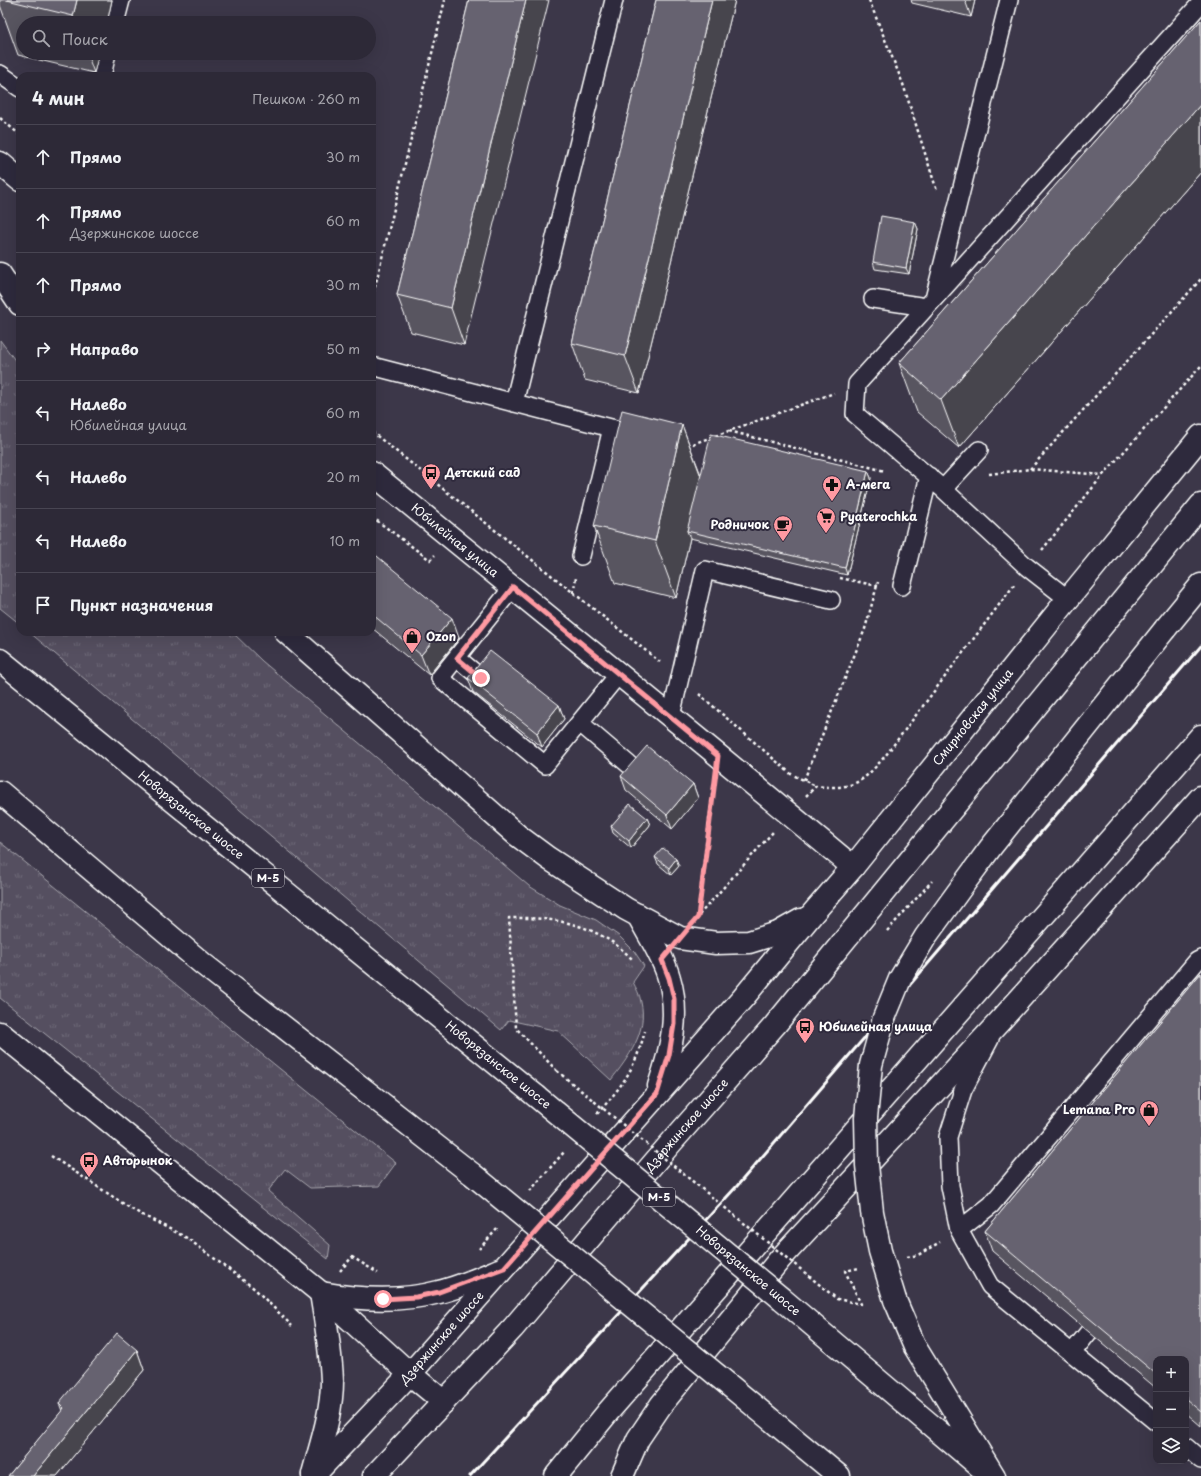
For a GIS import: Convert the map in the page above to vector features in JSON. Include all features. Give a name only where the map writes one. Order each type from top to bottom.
[{"type":"main road","points":[[0,163],[16,177]]},
{"type":"main road","points":[[0,274],[16,298]]},
{"type":"main road","points":[[0,303],[16,316]]},
{"type":"main road","name":"Смирновская улица","points":[[743,998],[813,912],[853,867],[1068,598],[1201,436]]},
{"type":"main road","name":"Юбилейная улица","points":[[376,476],[513,587],[618,675],[671,716],[853,867]]},
{"type":"main road","name":"Дзержинское шоссе","points":[[374,1476],[513,1328],[670,1144],[775,1025],[1201,505]]},
{"type":"main road","points":[[994,1476],[915,1347],[895,1300],[875,1225],[867,1165],[866,1118],[871,1065],[884,1018],[900,979],[926,936],[996,841],[1201,585]]},
{"type":"main road","points":[[291,636],[518,835],[548,858],[638,915],[680,938],[716,943],[749,942],[778,933],[813,912]]},
{"type":"main road","name":"Новорязанское шоссе","points":[[0,660],[536,1096],[782,1299],[991,1476]]},
{"type":"main road","points":[[556,1476],[608,1412],[1201,736]]},
{"type":"main road","points":[[0,792],[203,964],[472,1174],[839,1476]]},
{"type":"main road","points":[[622,1476],[638,1439],[661,1405],[775,1266],[1000,1020],[1201,796]]},
{"type":"main road","points":[[638,915],[662,960],[669,978],[674,999],[674,1024],[669,1055],[657,1094]]},
{"type":"main road","name":"Дзержинское шоссе","points":[[313,1476],[410,1374],[743,998]]},
{"type":"main road","points":[[0,1033],[321,1293],[410,1374],[444,1402]]},
{"type":"main road","points":[[321,1293],[349,1298],[383,1299],[416,1297],[447,1290],[504,1268]]},
{"type":"main road","points":[[313,1476],[327,1424],[332,1383],[330,1355],[321,1293]]},
{"type":"lane","points":[[117,16],[120,0]]},
{"type":"lane","points":[[514,403],[614,0]]},
{"type":"lane","points":[[930,302],[1009,0]]},
{"type":"lane","points":[[1068,598],[1027,566],[929,476],[855,414],[857,384],[1201,3]]},
{"type":"lane","points":[[103,72],[106,60]]},
{"type":"lane","points":[[0,74],[16,85]]},
{"type":"lane","points":[[873,299],[930,302]]},
{"type":"lane","points":[[376,367],[685,447]]},
{"type":"lane","points":[[581,556],[612,428]]},
{"type":"lane","points":[[943,489],[978,450]]},
{"type":"lane","points":[[902,586],[929,476]]},
{"type":"lane","points":[[671,716],[704,570],[831,600]]},
{"type":"lane","points":[[513,587],[440,678],[545,765],[559,739],[580,723],[618,675]]},
{"type":"lane","points":[[457,658],[481,678]]},
{"type":"lane","points":[[580,723],[640,774]]},
{"type":"lane","points":[[959,1230],[991,1204],[1197,961],[1201,959]]},
{"type":"lane","points":[[1000,1020],[963,1090],[948,1137],[950,1186],[959,1230],[990,1286],[1153,1420]]},
{"type":"lane","points":[[1072,1353],[1111,1304]]},
{"type":"lane","points":[[1189,1450],[1201,1460]]},
{"type":"path","points":[[376,283],[446,0]]},
{"type":"path","points":[[869,0],[903,84],[939,196]]},
{"type":"path","points":[[0,118],[16,132]]},
{"type":"path","points":[[1030,470],[1201,278]]},
{"type":"path","points":[[376,435],[680,678],[766,754],[791,774],[816,786],[849,787],[869,775],[886,755],[1027,566],[1104,475],[1201,366]]},
{"type":"path","points":[[685,447],[857,384]]},
{"type":"path","points":[[729,431],[886,471]]},
{"type":"path","points":[[988,474],[1030,470],[1104,475]]},
{"type":"path","points":[[376,520],[430,560]]},
{"type":"path","points":[[804,780],[865,629],[879,579]]},
{"type":"path","points":[[698,917],[718,756]]},
{"type":"path","points":[[680,938],[816,786]]},
{"type":"path","points":[[636,963],[618,945],[577,924],[534,918],[510,918],[516,1028],[557,1071],[804,1272]]},
{"type":"path","points":[[613,1096],[628,1076],[639,1056],[646,1030]]},
{"type":"path","points":[[51,1156],[132,1210],[187,1238],[255,1289],[292,1326]]},
{"type":"green space","points":[[0,340],[16,362],[16,621],[0,608]]},
{"type":"green space","points":[[34,636],[236,636],[262,661],[529,886],[560,905],[596,920],[619,936],[634,951],[644,966],[633,982],[640,999],[642,1024],[630,1054],[611,1080],[558,1031],[509,1020],[501,1030]]},
{"type":"green space","points":[[0,842],[396,1163],[379,1186],[310,1188],[285,1169],[268,1191],[330,1245],[328,1259],[0,998]]},
{"type":"building","points":[[7,0],[77,0],[73,16]]},
{"type":"building","points":[[469,0],[526,0],[451,308],[397,295]]},
{"type":"building","points":[[656,0],[712,0],[625,356],[572,343]]},
{"type":"building","points":[[1201,20],[1201,104],[941,400],[899,363]]},
{"type":"building","points":[[881,216],[915,222],[906,268],[873,262]]},
{"type":"building","points":[[622,410],[682,425],[655,541],[594,526]]},
{"type":"building","points":[[711,434],[868,471],[845,568],[687,531]]},
{"type":"building","points":[[376,555],[452,618],[421,655],[376,617]]},
{"type":"building","points":[[490,651],[559,705],[537,733],[468,678]]},
{"type":"building","points":[[647,746],[693,784],[667,815],[621,776]]},
{"type":"building","points":[[630,804],[647,818],[629,841],[611,826]]},
{"type":"building","points":[[663,848],[676,859],[669,868],[655,857]]},
{"type":"building","name":"Lemana Pro","points":[[1201,973],[1201,1412],[1189,1402],[1189,1356],[1153,1356],[1153,1371],[985,1231]]},
{"type":"building","points":[[117,1333],[137,1350],[33,1476],[8,1476],[64,1408],[59,1403]]},
{"type":"railway","points":[[470,1476],[737,1186],[1201,646]]},
{"type":"place","name":"Детский сад","points":[[431,490]]},
{"type":"place","name":"А-мега","points":[[832,502]]},
{"type":"place","name":"Pyaterochka","points":[[826,534]]},
{"type":"place","name":"Родничок","points":[[783,542]]},
{"type":"place","name":"Ozon","points":[[412,654]]},
{"type":"place","name":"Юбилейная улица","points":[[805,1044]]},
{"type":"place","name":"Lemana Pro","points":[[1149,1127]]},
{"type":"place","name":"Авторынок","points":[[89,1178]]},
{"type":"route","points":[[383,1299],[416,1297],[439,1292],[462,1285],[504,1268],[657,1094],[669,1055],[674,1024],[674,999],[669,978],[662,960],[698,917],[718,756],[513,587],[457,658],[481,678]]}]
